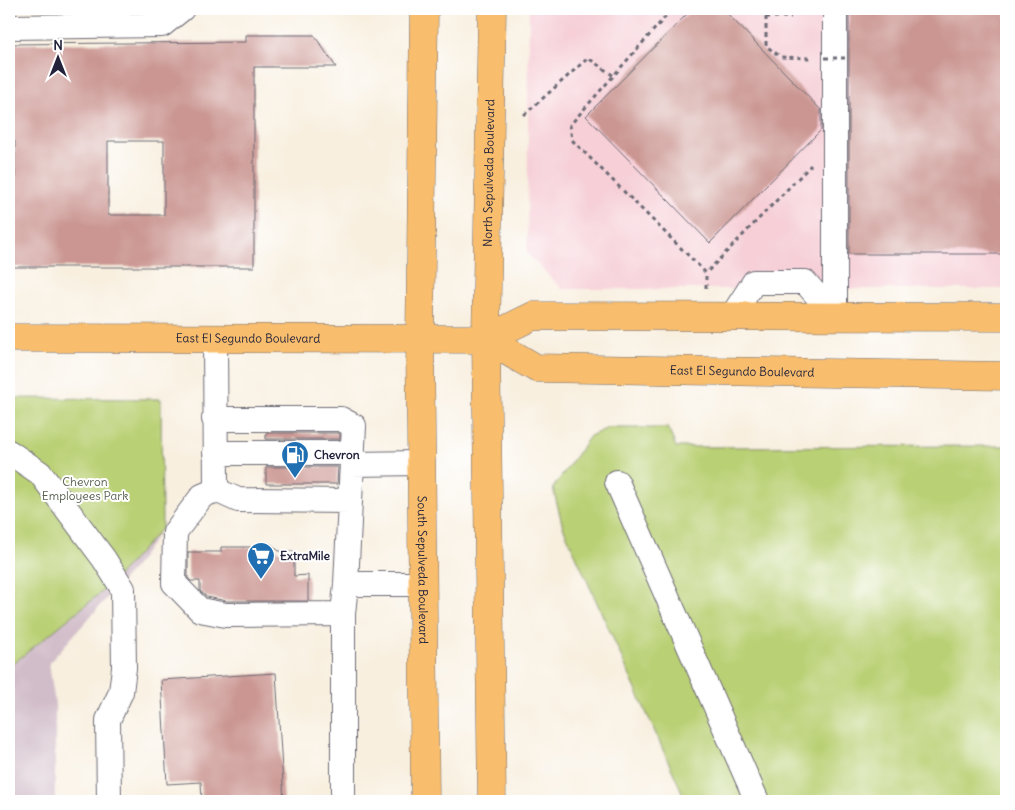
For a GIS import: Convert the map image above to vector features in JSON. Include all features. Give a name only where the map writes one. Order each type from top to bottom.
[{"type":"main road","points":[[420,339],[424,9]]},
{"type":"main road","name":"North Sepulveda Boulevard","points":[[486,339],[492,9]]},
{"type":"main road","name":"East El Segundo Boulevard","points":[[9,338],[486,339],[533,316],[1006,316]]},
{"type":"main road","name":"South Sepulveda Boulevard","points":[[420,339],[427,799]]},
{"type":"main road","points":[[486,339],[492,801]]},
{"type":"main road","name":"East El Segundo Boulevard","points":[[486,339],[536,368],[1006,376]]},
{"type":"lane","points":[[9,27],[162,25],[182,9]]},
{"type":"lane","points":[[835,9],[835,316]]},
{"type":"lane","points":[[215,339],[214,419],[216,490]]},
{"type":"lane","points":[[214,419],[341,419],[354,426],[343,614],[342,801]]},
{"type":"lane","points":[[9,452],[40,473],[104,559],[123,589],[124,668],[121,692],[108,720],[109,801]]},
{"type":"lane","points":[[215,453],[422,462]]},
{"type":"lane","points":[[617,482],[757,801]]},
{"type":"lane","points":[[343,614],[226,616],[200,610],[174,583],[175,532],[202,496],[216,490],[238,500],[350,501]]},
{"type":"lane","points":[[346,584],[423,584]]},
{"type":"path","points":[[668,9],[667,15],[570,125],[572,140],[706,273]]},
{"type":"path","points":[[758,9],[766,9],[766,46],[781,57],[849,58]]},
{"type":"path","points":[[766,17],[791,17]]},
{"type":"path","points":[[524,115],[588,58],[614,76]]},
{"type":"path","points":[[706,288],[706,273],[814,162]]},
{"type":"shaded area","points":[[529,9],[1006,9],[1006,289],[562,289],[527,254]]},
{"type":"shaded area","name":"Chevron Employees Park","points":[[9,398],[161,399],[162,528],[137,564],[49,663],[55,704],[55,801],[9,801]]},
{"type":"green space","name":"Chevron Employees Park","points":[[9,398],[161,399],[162,528],[109,586],[9,667]]},
{"type":"green space","points":[[608,428],[668,428],[676,447],[1006,446],[1006,801],[686,801],[563,527],[553,488],[590,436]]},
{"type":"building","points":[[692,9],[723,9],[821,110],[821,130],[710,243],[586,116]]},
{"type":"building","points":[[849,9],[1006,9],[1006,254],[849,254]]},
{"type":"building","points":[[246,35],[314,35],[336,67],[254,67],[254,267],[10,267],[9,193],[15,193],[15,141],[9,141],[9,44],[246,42]],"holes":[[[108,141],[164,141],[164,215],[108,215]]]},
{"type":"building","points":[[266,433],[338,433],[340,434],[340,439],[266,439]]},
{"type":"building","points":[[266,467],[338,467],[337,484],[266,484]]},
{"type":"building","points":[[271,544],[279,551],[294,551],[294,576],[308,575],[308,601],[227,601],[207,597],[200,591],[200,581],[191,581],[188,578],[188,552],[221,552],[221,547],[267,547]]},
{"type":"building","points":[[276,673],[284,801],[202,801],[201,782],[167,784],[161,680]]},
{"type":"place","name":"Chevron","points":[[295,479]]},
{"type":"place","name":"ExtraMile","points":[[261,580]]}]
